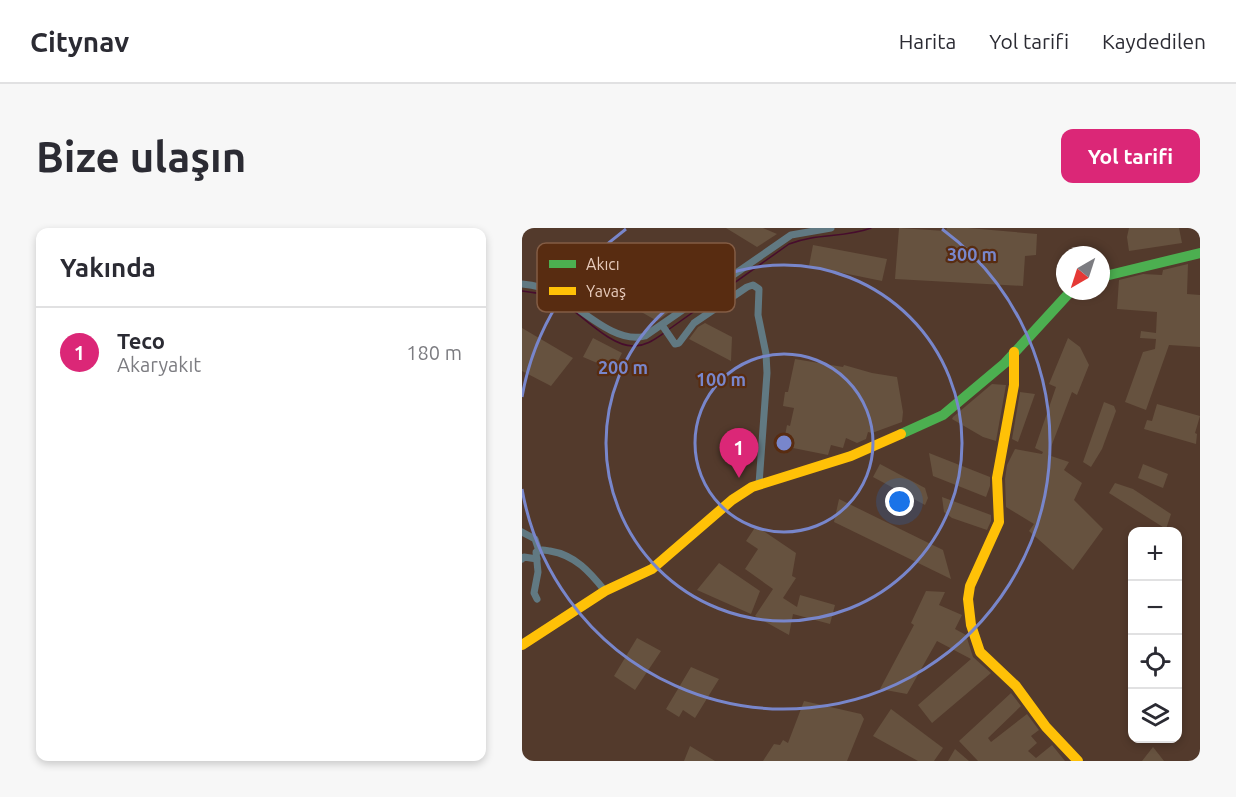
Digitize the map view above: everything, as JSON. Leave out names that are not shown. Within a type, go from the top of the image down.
[{"type":"street","points":[[735,277],[791,235],[831,228]]},
{"type":"street","points":[[1110,275],[1200,253]]},
{"type":"street","points":[[522,284],[537,288]]},
{"type":"street","points":[[735,294],[747,286],[753,285],[759,289],[758,315],[766,354],[767,373],[759,484]]},
{"type":"street","points":[[522,645],[605,591],[652,569],[732,500],[752,487],[851,456],[943,416],[1014,352],[1063,300]]},
{"type":"street","points":[[583,312],[611,331],[635,339],[664,330],[688,312]]},
{"type":"street","points":[[664,330],[675,344],[679,343],[694,323],[710,312]]},
{"type":"street","points":[[1014,352],[1014,385],[997,478],[999,522],[970,586],[968,599],[971,625],[980,652],[1016,686],[1047,727],[1078,761]]},
{"type":"street","points":[[522,532],[535,539],[538,572],[534,593],[537,599]]},
{"type":"street","points":[[522,559],[556,552],[576,559],[605,591]]},
{"type":"building","points":[[726,228],[763,228],[777,234],[757,247]]},
{"type":"building","points":[[899,228],[946,231],[947,228],[968,228],[1037,234],[1036,255],[1025,256],[1023,286],[895,279]]},
{"type":"building","points":[[1129,228],[1179,228],[1182,243],[1129,251],[1127,237]]},
{"type":"building","points":[[813,245],[887,259],[882,281],[809,266]]},
{"type":"building","points":[[1188,264],[1187,294],[1200,295],[1200,347],[1169,345],[1146,410],[1125,402],[1143,352],[1155,349],[1156,339],[1140,338],[1141,331],[1156,333],[1157,312],[1117,309],[1119,280],[1143,274],[1162,275],[1163,270]]},
{"type":"building","points":[[641,312],[670,312],[657,321]]},
{"type":"building","points":[[705,323],[732,337],[731,361],[689,339],[698,327]]},
{"type":"building","points":[[522,328],[573,358],[551,386],[522,371]]},
{"type":"building","points":[[593,338],[622,353],[612,373],[602,365],[583,357]]},
{"type":"building","points":[[1068,338],[1080,347],[1089,365],[1077,395],[1072,392],[1048,455],[1069,462],[1064,470],[1082,483],[1074,500],[1103,529],[1073,570],[1029,531],[1034,524],[1006,507],[1005,479],[1007,465],[1015,449],[1042,454],[1043,452],[1035,448],[1056,387],[1049,384]]},
{"type":"building","points":[[795,359],[843,367],[844,365],[897,377],[903,412],[902,422],[872,433],[868,432],[866,439],[857,443],[846,438],[843,448],[831,445],[828,455],[783,446],[787,425],[790,426],[794,408],[783,406]]},
{"type":"building","points":[[992,384],[1006,385],[996,441],[983,437],[952,419]]},
{"type":"building","points":[[1020,392],[1035,394],[1018,442],[1012,439]]},
{"type":"building","points":[[1104,402],[1114,406],[1116,411],[1102,449],[1091,467],[1083,462]]},
{"type":"building","points":[[1157,404],[1200,416],[1195,433],[1197,434],[1196,444],[1144,429],[1147,420],[1152,421]]},
{"type":"building","points":[[929,453],[990,477],[986,497],[933,476]]},
{"type":"building","points":[[880,464],[925,488],[928,498],[925,505],[873,477]]},
{"type":"building","points":[[1143,464],[1168,474],[1163,488],[1138,478]]},
{"type":"building","points":[[1115,483],[1133,489],[1171,514],[1167,527],[1163,527],[1109,493]]},
{"type":"building","points":[[942,497],[991,515],[987,530],[952,518],[944,512]]},
{"type":"building","points":[[839,499],[943,550],[951,579],[834,522]]},
{"type":"building","points":[[756,526],[796,553],[792,576],[796,578],[783,598],[797,607],[800,595],[835,605],[830,624],[793,614],[789,635],[755,616],[773,589],[745,569],[758,549],[746,541]]},
{"type":"building","points":[[719,563],[760,591],[751,614],[697,590]]},
{"type":"building","points":[[926,591],[945,592],[939,605],[962,615],[955,629],[966,635],[973,657],[991,673],[932,723],[918,705],[971,659],[937,641],[907,694],[880,689],[914,625],[911,623]]},
{"type":"building","points":[[637,638],[661,651],[635,690],[614,676]]},
{"type":"building","points":[[691,667],[719,679],[695,718],[683,710],[679,717],[666,709]]},
{"type":"building","points":[[1011,693],[1021,706],[988,738],[991,742],[1027,714],[1039,730],[1031,736],[1037,743],[1028,751],[1036,758],[1052,745],[1065,761],[978,761],[959,741]]},
{"type":"building","points":[[804,701],[861,714],[864,719],[847,761],[763,761],[774,744],[780,745],[783,740],[788,743]]},
{"type":"building","points":[[891,709],[943,748],[934,761],[918,761],[873,736]]},
{"type":"building","points":[[690,746],[715,761],[684,761]]},
{"type":"building","points":[[1153,747],[1164,761],[1142,761]]},
{"type":"building","points":[[955,749],[969,761],[948,761]]},
{"type":"waterway","points":[[735,282],[789,244],[810,238],[871,228]]},
{"type":"waterway","points":[[522,291],[537,293]]},
{"type":"waterway","points":[[576,312],[605,335],[625,345],[642,345],[664,333]]},
{"type":"waterway","points":[[668,330],[693,312]]},
{"type":"traffic: fast","points":[[1110,275],[1200,253]]},
{"type":"traffic: fast","points":[[901,434],[943,415],[1005,363],[1063,300]]},
{"type":"traffic: slow","points":[[1014,352],[1014,385],[997,478],[999,522],[970,586],[968,599],[971,625],[980,652],[1016,686],[1046,727],[1078,761]]},
{"type":"traffic: slow","points":[[522,645],[605,591],[652,569],[732,500],[752,487],[851,456],[901,434]]},
{"type":"place","name":"Teco","points":[[739,478]]}]
